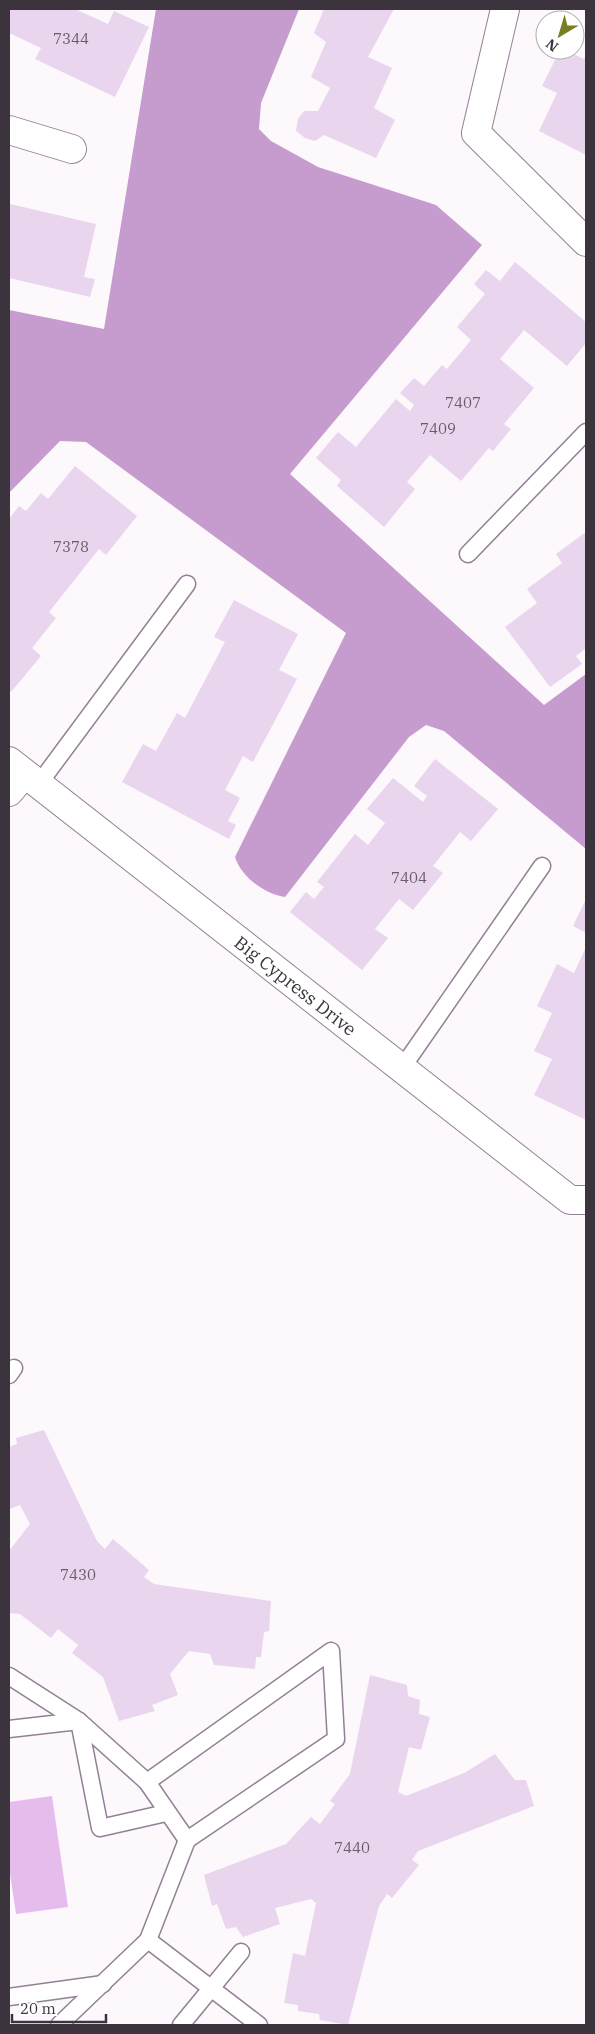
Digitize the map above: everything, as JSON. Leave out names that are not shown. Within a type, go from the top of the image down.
[{"type":"street","points":[[505,11],[476,133],[586,242]]},
{"type":"street","points":[[9,130],[72,149]]},
{"type":"street","name":"Big Cypress Drive","points":[[20,778],[402,1068],[570,1200],[586,1200]]},
{"type":"lane","points":[[468,554],[586,432]]},
{"type":"lane","points":[[20,778],[187,584]]},
{"type":"lane","points":[[402,1068],[542,866]]},
{"type":"lane","points":[[59,2025],[148,1940],[187,1840],[336,1739],[331,1651],[147,1782]]},
{"type":"lane","points":[[9,1676],[79,1721],[147,1782],[166,1813],[187,1840]]},
{"type":"lane","points":[[9,1729],[79,1721]]},
{"type":"lane","points":[[79,1721],[100,1828],[166,1813]]},
{"type":"lane","points":[[148,1940],[259,2025]]},
{"type":"lane","points":[[181,2025],[241,1952]]},
{"type":"lane","points":[[9,1997],[103,1984]]},
{"type":"shaded area","points":[[156,9],[299,9],[261,103],[259,129],[271,141],[318,167],[436,205],[482,245],[290,474],[544,705],[586,674],[586,849],[444,731],[426,725],[409,737],[285,897],[262,889],[248,878],[235,857],[346,633],[86,442],[60,441],[9,493],[9,310],[104,329]]},
{"type":"shaded area","points":[[52,1796],[68,1907],[16,1914],[9,1867],[9,1802]]},
{"type":"building","points":[[9,9],[75,9],[108,24],[114,11],[149,27],[115,97],[35,59],[41,48],[9,33]]},
{"type":"building","points":[[324,9],[394,9],[368,57],[392,68],[374,108],[395,120],[376,158],[324,135],[315,141],[305,138],[296,131],[298,119],[304,111],[318,111],[330,88],[311,77],[326,42],[314,33]]},
{"type":"building","points":[[586,55],[586,155],[539,131],[557,93],[542,86],[555,60],[585,60]]},
{"type":"building","points":[[10,204],[96,224],[84,277],[95,279],[90,297],[9,278]]},
{"type":"building","points":[[515,262],[586,322],[586,343],[567,366],[524,330],[500,359],[534,388],[504,424],[511,429],[493,451],[489,448],[461,481],[430,455],[407,482],[415,489],[384,527],[337,486],[341,480],[316,458],[338,432],[356,447],[396,399],[410,411],[414,405],[400,393],[414,378],[424,386],[442,365],[447,369],[471,340],[457,327],[485,294],[474,284],[486,270],[500,281]]},
{"type":"building","points":[[75,466],[137,516],[106,555],[99,549],[49,612],[56,618],[32,648],[41,656],[11,692],[9,690],[9,519],[19,506],[26,511],[41,493],[48,499]]},
{"type":"building","points":[[586,532],[586,648],[576,656],[582,664],[550,687],[505,627],[537,603],[527,589],[562,563],[556,554]]},
{"type":"building","points":[[234,600],[298,634],[279,670],[297,679],[253,762],[243,756],[225,790],[240,798],[228,821],[236,825],[229,839],[122,782],[143,744],[156,751],[177,713],[185,718],[225,642],[214,637]]},
{"type":"building","points":[[435,759],[498,809],[471,841],[460,832],[433,866],[443,873],[413,910],[399,899],[375,929],[388,938],[362,970],[290,912],[306,892],[314,899],[324,887],[317,882],[355,834],[368,845],[385,823],[367,809],[393,778],[423,802],[427,796],[414,786]]},
{"type":"building","points":[[586,899],[586,933],[573,926]]},
{"type":"building","points":[[586,947],[586,1120],[534,1095],[552,1059],[534,1051],[552,1013],[537,1006],[557,964],[574,973]]},
{"type":"building","points":[[44,1430],[97,1541],[105,1549],[113,1539],[149,1570],[144,1577],[154,1584],[271,1601],[269,1631],[264,1632],[261,1657],[256,1657],[255,1669],[214,1665],[210,1654],[189,1651],[170,1674],[178,1695],[152,1705],[155,1711],[119,1721],[103,1677],[72,1653],[78,1645],[58,1629],[51,1638],[20,1614],[9,1613],[9,1551],[30,1524],[20,1505],[10,1509],[9,1506],[9,1447],[17,1444],[16,1438]]},
{"type":"building","points":[[370,1675],[407,1685],[408,1696],[420,1700],[419,1714],[430,1717],[421,1750],[409,1747],[398,1792],[406,1796],[464,1773],[495,1754],[515,1780],[526,1780],[534,1806],[418,1851],[412,1860],[419,1865],[392,1898],[387,1894],[379,1906],[348,2025],[320,2020],[319,2014],[298,2011],[298,2005],[284,2003],[293,1953],[305,1956],[316,1903],[311,1899],[275,1908],[280,1924],[243,1937],[236,1927],[226,1929],[217,1904],[212,1906],[204,1875],[286,1844],[311,1817],[320,1824],[335,1804],[330,1801],[350,1774]]}]
